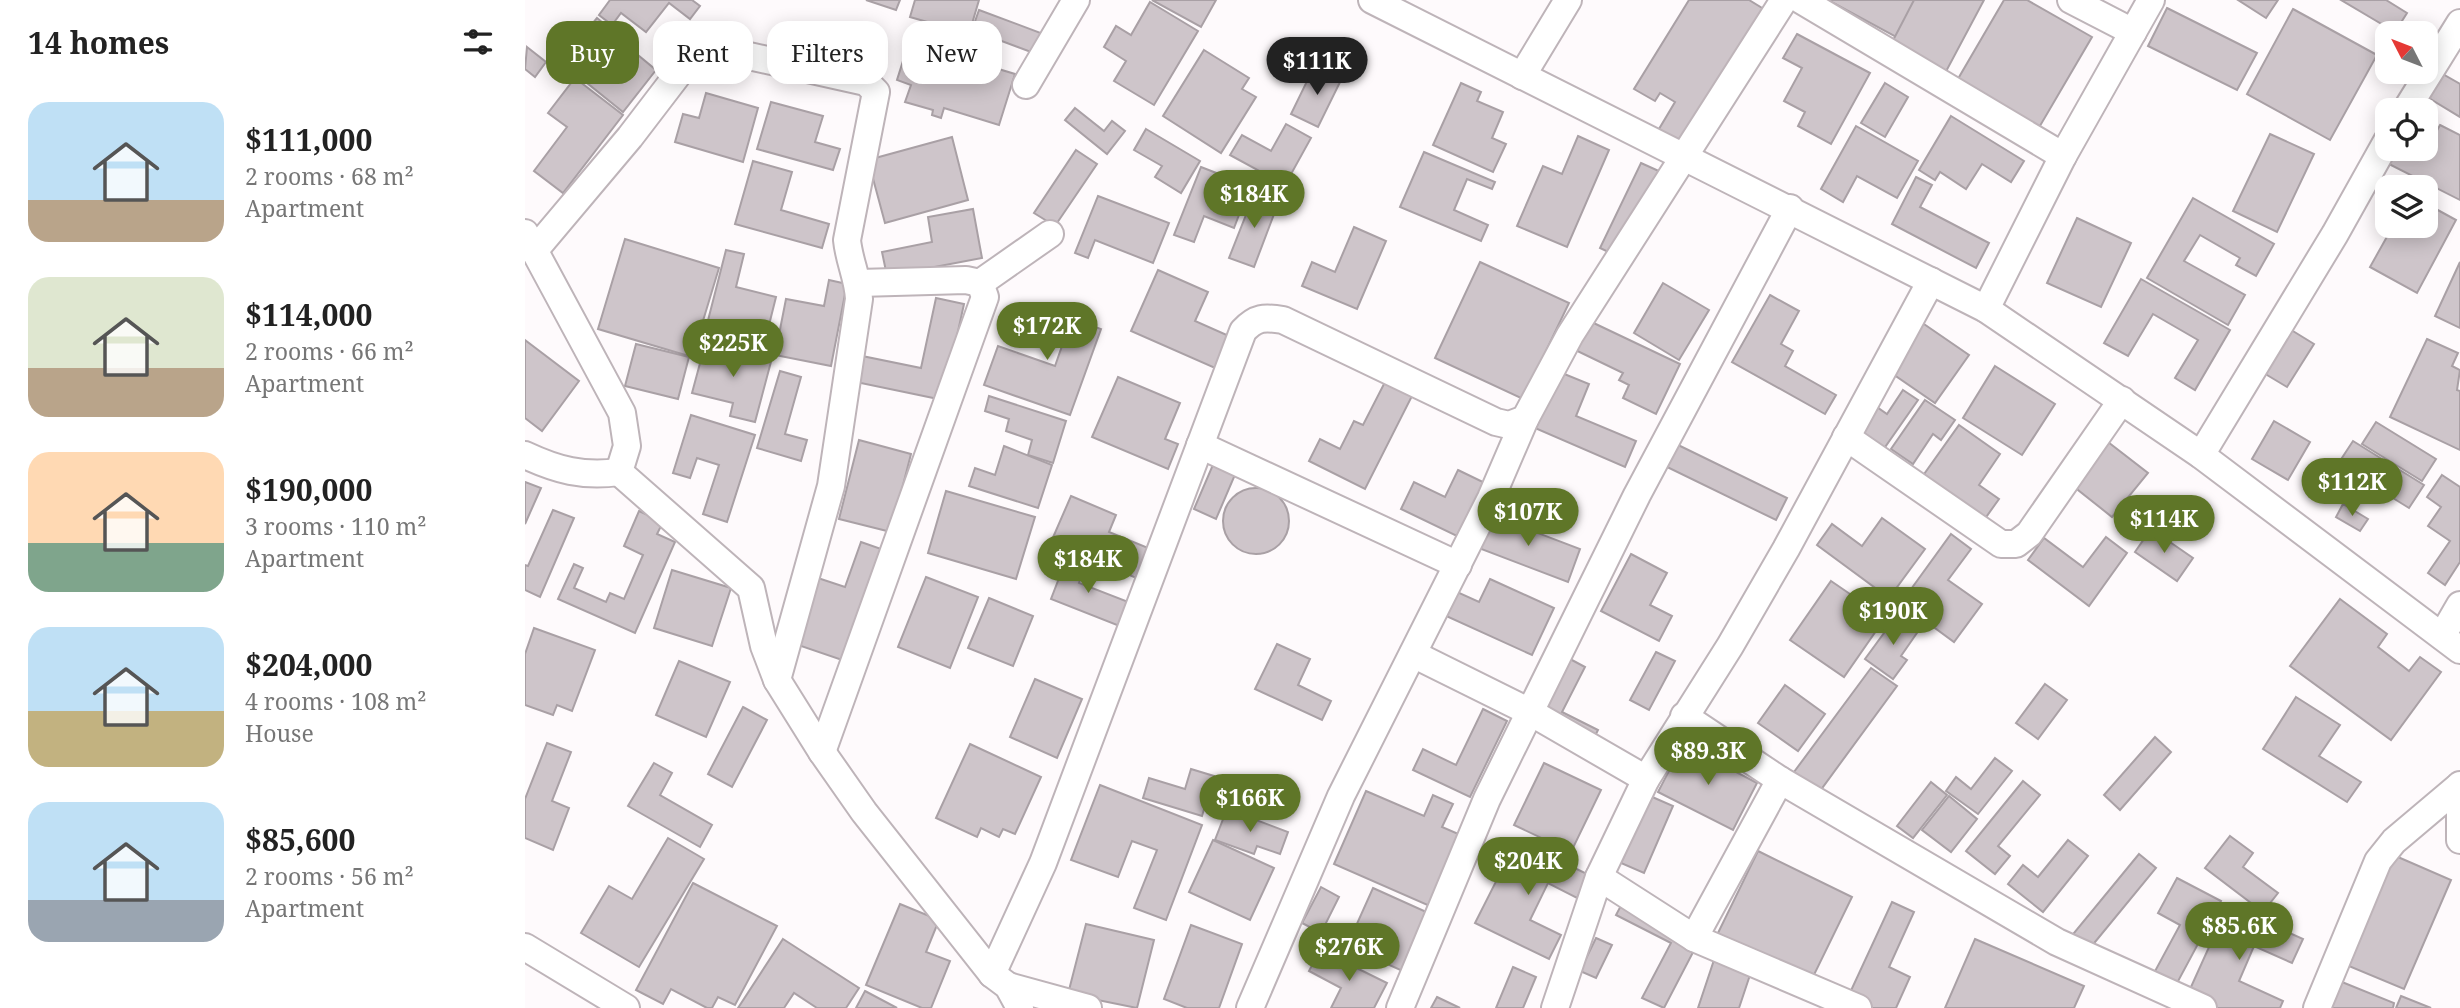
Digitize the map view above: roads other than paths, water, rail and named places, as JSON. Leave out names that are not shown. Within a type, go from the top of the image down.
[{"type":"street","points":[[1026,85],[1076,0]]},
{"type":"street","points":[[1372,0],[1790,208],[1986,309],[2201,455],[2451,643],[2460,605]]},
{"type":"street","points":[[1522,76],[1568,0]]},
{"type":"street","points":[[1250,1008],[1341,796],[1458,565],[1525,419],[1570,335],[1784,0]]},
{"type":"street","points":[[1801,0],[2063,156]]},
{"type":"street","points":[[2071,0],[2133,32]]},
{"type":"street","points":[[1986,309],[2063,156],[2151,0]]},
{"type":"street","points":[[2413,98],[2460,23]]},
{"type":"street","points":[[619,472],[627,446],[622,413],[530,242],[630,137],[692,56],[704,46],[866,82],[876,92],[847,240],[849,263],[859,283],[859,299],[831,486],[777,680]]},
{"type":"street","points":[[2201,455],[2335,234],[2376,161]]},
{"type":"street","points":[[1400,1008],[1487,799],[1529,712],[1637,495],[1790,208]]},
{"type":"street","points":[[859,283],[966,280],[981,283],[1050,234]]},
{"type":"street","points":[[1555,1008],[1599,877],[1646,779],[1737,635],[1931,281]]},
{"type":"street","points":[[822,752],[985,297],[981,283]]},
{"type":"street","points":[[1007,989],[1043,863],[1243,331],[1253,320],[1265,317],[1283,320],[1496,422],[1509,425],[1525,419]]},
{"type":"street","points":[[1846,437],[2001,544],[2016,544],[2029,534],[2122,400]]},
{"type":"street","points":[[1200,445],[1458,565]]},
{"type":"street","points":[[525,455],[568,471],[592,476],[619,472],[751,588],[764,646],[777,680],[864,812],[1007,989],[1087,1008]]},
{"type":"street","points":[[1413,654],[1529,712],[1646,779]]},
{"type":"street","points":[[1684,716],[1780,780],[2057,942],[2203,1008]]},
{"type":"street","points":[[1694,939],[1780,780]]},
{"type":"street","points":[[2459,786],[2460,840]]},
{"type":"street","points":[[2318,1008],[2378,861],[2394,841],[2459,786]]},
{"type":"street","points":[[1599,877],[1694,939],[1804,997],[1858,1008]]},
{"type":"street","points":[[525,947],[622,1007]]}]
